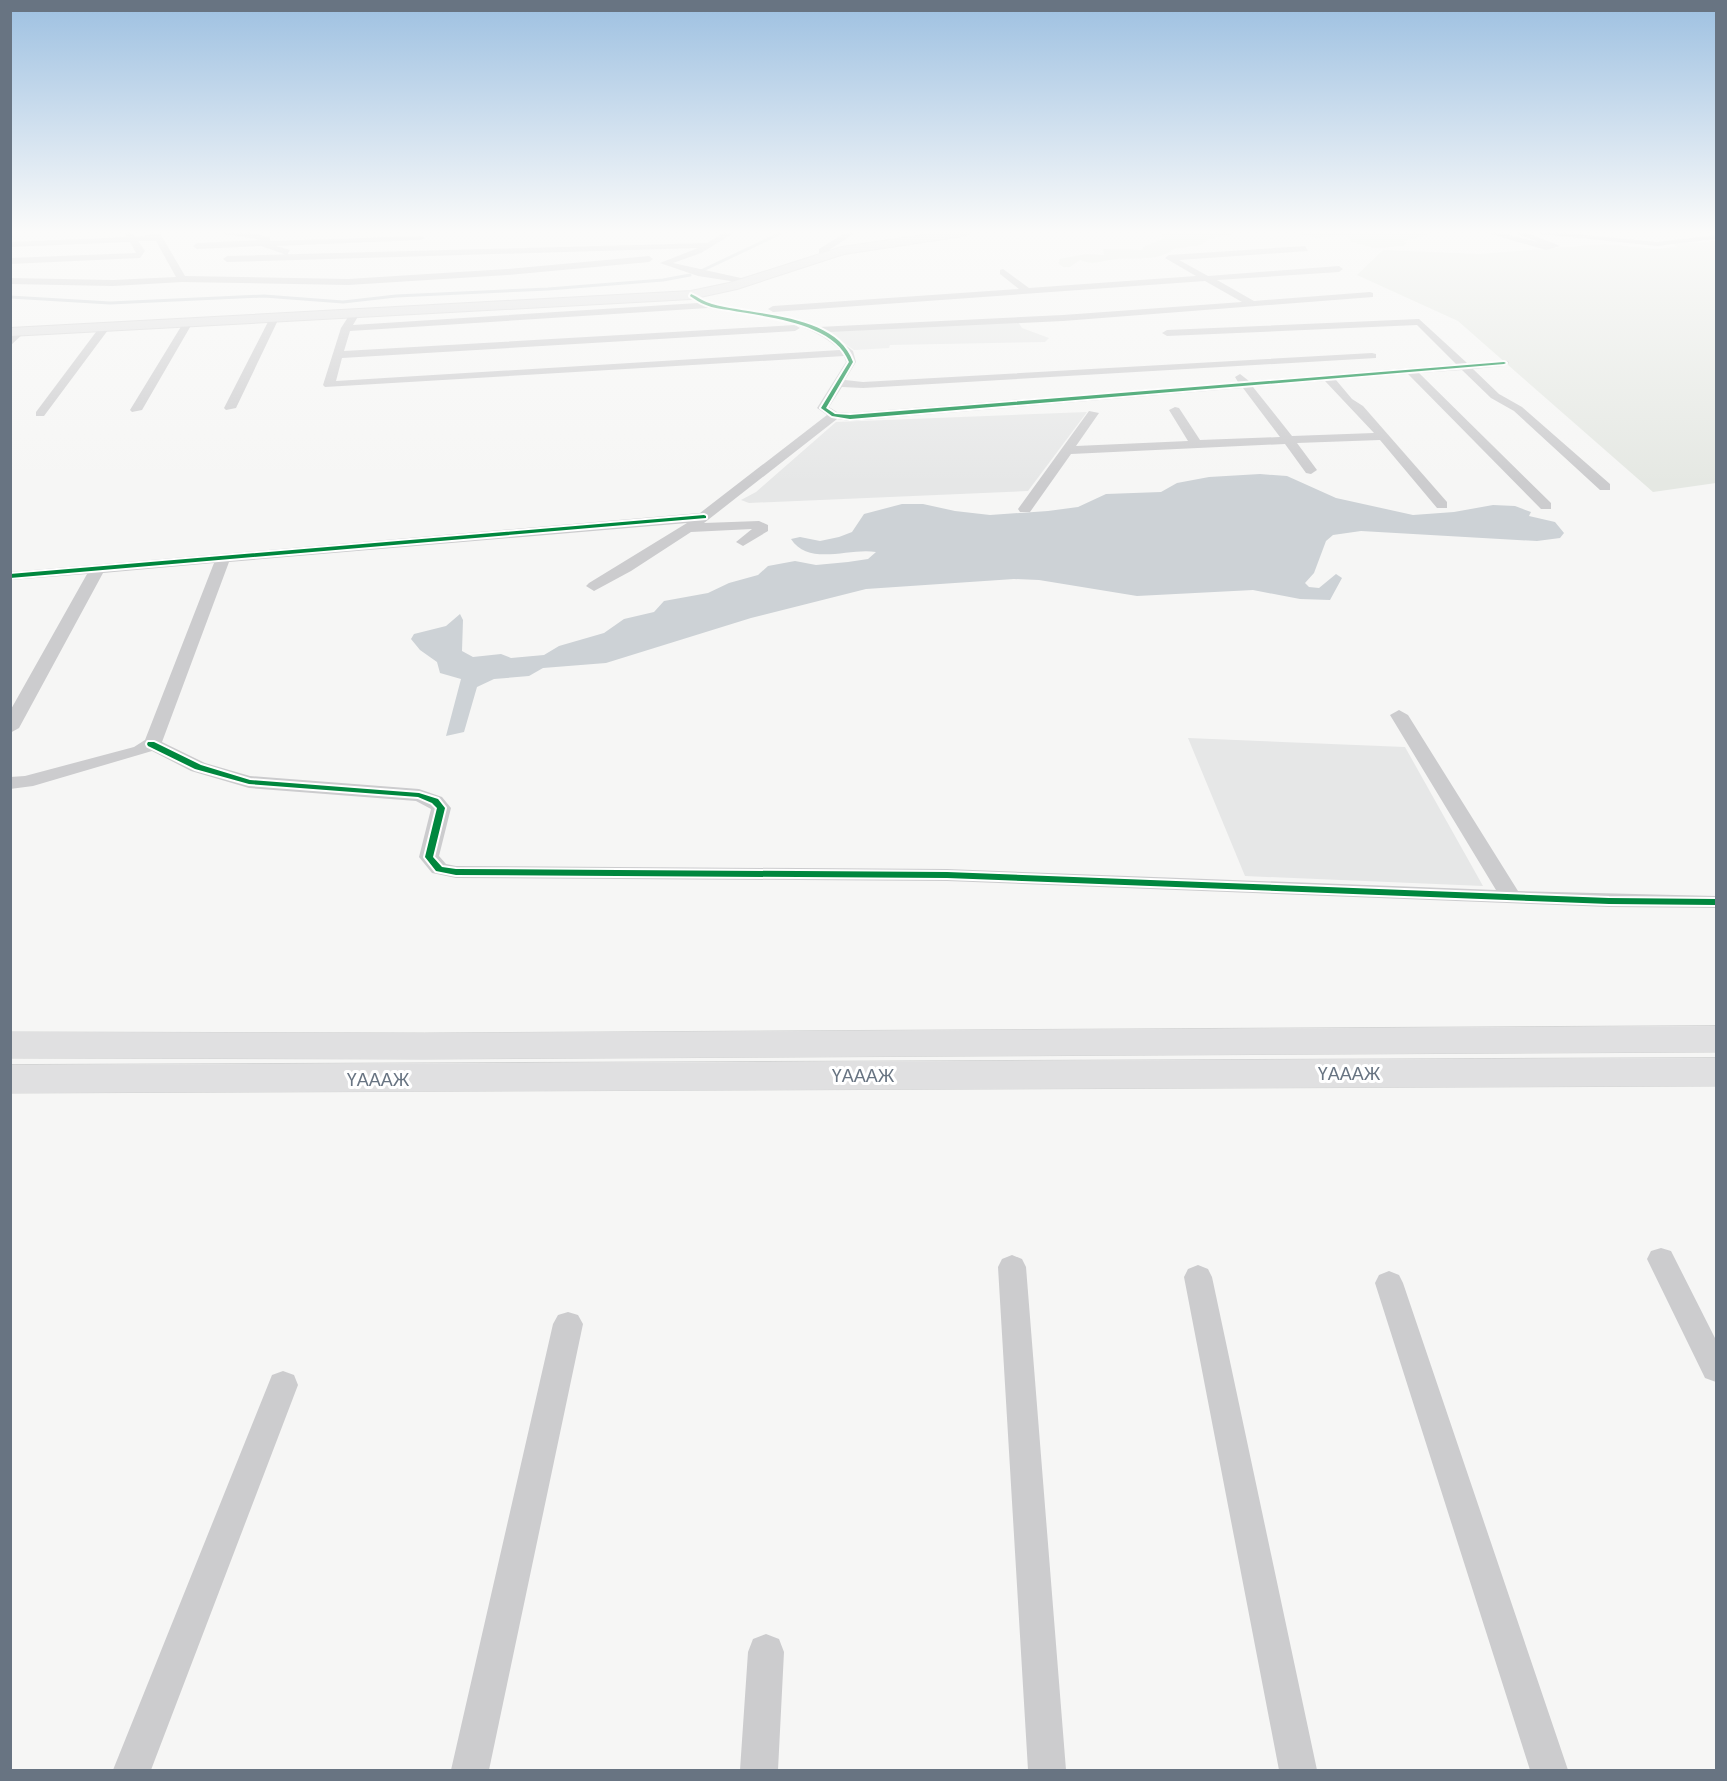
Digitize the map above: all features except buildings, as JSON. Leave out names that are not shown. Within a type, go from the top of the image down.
[{"type":"highway","name":"ҮАААЖ","points":[[10,1045],[424,1046],[1716,1040]]},
{"type":"highway","name":"ҮАААЖ","points":[[10,1079],[1716,1072]]},
{"type":"main road","points":[[16,331],[305,316]]},
{"type":"street","points":[[353,316],[346,328],[329,385],[849,353]]},
{"type":"street","points":[[346,328],[533,316]]},
{"type":"street","points":[[766,316],[814,328],[849,353],[851,362],[823,408],[834,415],[867,417],[1504,363]]},
{"type":"street","points":[[337,355],[814,328],[1091,316]]},
{"type":"street","points":[[1275,316],[1294,327]]},
{"type":"street","points":[[230,408],[274,318]]},
{"type":"street","points":[[136,410],[189,322]]},
{"type":"street","points":[[1167,333],[1419,322],[1496,396],[1518,409],[1605,487]]},
{"type":"street","points":[[40,414],[106,326]]},
{"type":"street","points":[[10,343],[16,331]]},
{"type":"street","points":[[1361,343],[1389,373]]},
{"type":"street","points":[[838,383],[863,385],[1372,356]]},
{"type":"street","points":[[1231,364],[1311,470]]},
{"type":"street","points":[[1411,371],[1546,506]]},
{"type":"street","points":[[1328,378],[1348,401],[1359,408],[1442,505]]},
{"type":"street","points":[[1175,410],[1196,444]]},
{"type":"street","points":[[1025,509],[1093,413]]},
{"type":"street","points":[[594,586],[704,517],[756,481],[834,415]]},
{"type":"street","points":[[1066,450],[1383,436]]},
{"type":"street","points":[[10,576],[704,517]]},
{"type":"street","points":[[687,528],[759,525],[763,528],[743,542]]},
{"type":"street","points":[[10,783],[26,782],[140,751],[151,744],[157,736],[223,558]]},
{"type":"street","points":[[10,728],[98,568]]},
{"type":"street","points":[[1399,715],[1511,897]]},
{"type":"street","points":[[151,744],[198,767],[249,782],[419,795],[435,801],[441,808],[429,857],[439,869],[456,872],[946,874],[1511,897],[1716,902]]},
{"type":"street","points":[[1661,1259],[1716,1369]]},
{"type":"street","points":[[1012,1267],[1047,1770]]},
{"type":"street","points":[[1198,1277],[1298,1770]]},
{"type":"street","points":[[1389,1283],[1549,1770]]},
{"type":"street","points":[[470,1770],[568,1324]]},
{"type":"street","points":[[132,1770],[282,1385]]},
{"type":"street","points":[[759,1770],[766,1652]]},
{"type":"shaded area","points":[[1447,316],[1716,316],[1716,483],[1653,492],[1458,321]]},
{"type":"shaded area","points":[[1018,322],[1022,328],[1049,338],[1045,342],[890,345],[889,348],[854,350],[825,330]]},
{"type":"shaded area","points":[[1087,412],[1028,491],[749,503],[741,500],[756,492],[836,422]]},
{"type":"shaded area","points":[[1260,474],[1287,476],[1336,498],[1413,515],[1454,512],[1493,505],[1515,506],[1531,512],[1529,516],[1555,522],[1564,533],[1560,538],[1537,541],[1361,531],[1333,535],[1326,541],[1314,573],[1305,583],[1309,587],[1319,588],[1336,574],[1342,578],[1330,600],[1300,599],[1253,590],[1137,596],[1039,580],[1014,579],[866,589],[751,618],[606,663],[543,668],[529,676],[494,679],[477,687],[464,732],[446,736],[461,679],[440,673],[437,662],[420,650],[411,639],[414,634],[446,626],[460,614],[463,620],[462,651],[473,657],[501,654],[511,658],[544,655],[559,646],[604,633],[624,619],[654,612],[664,601],[708,593],[729,583],[758,575],[768,566],[795,561],[816,565],[868,559],[876,552],[819,554],[808,552],[791,539],[800,537],[820,541],[839,537],[852,532],[864,514],[902,504],[923,504],[990,515],[1048,511],[1078,507],[1106,494],[1161,492],[1177,483],[1209,477]]},
{"type":"shaded area","points":[[1188,738],[1405,747],[1483,886],[1245,876]]},
{"type":"cycle path","points":[[767,316],[798,322],[822,332],[844,348],[851,362],[823,408],[834,415],[850,417],[1504,363]]},
{"type":"cycle path","points":[[10,576],[704,517]]},
{"type":"cycle path","points":[[151,744],[198,767],[249,782],[419,795],[435,801],[441,808],[429,857],[439,869],[456,872],[947,875],[1609,901],[1716,902]]}]
